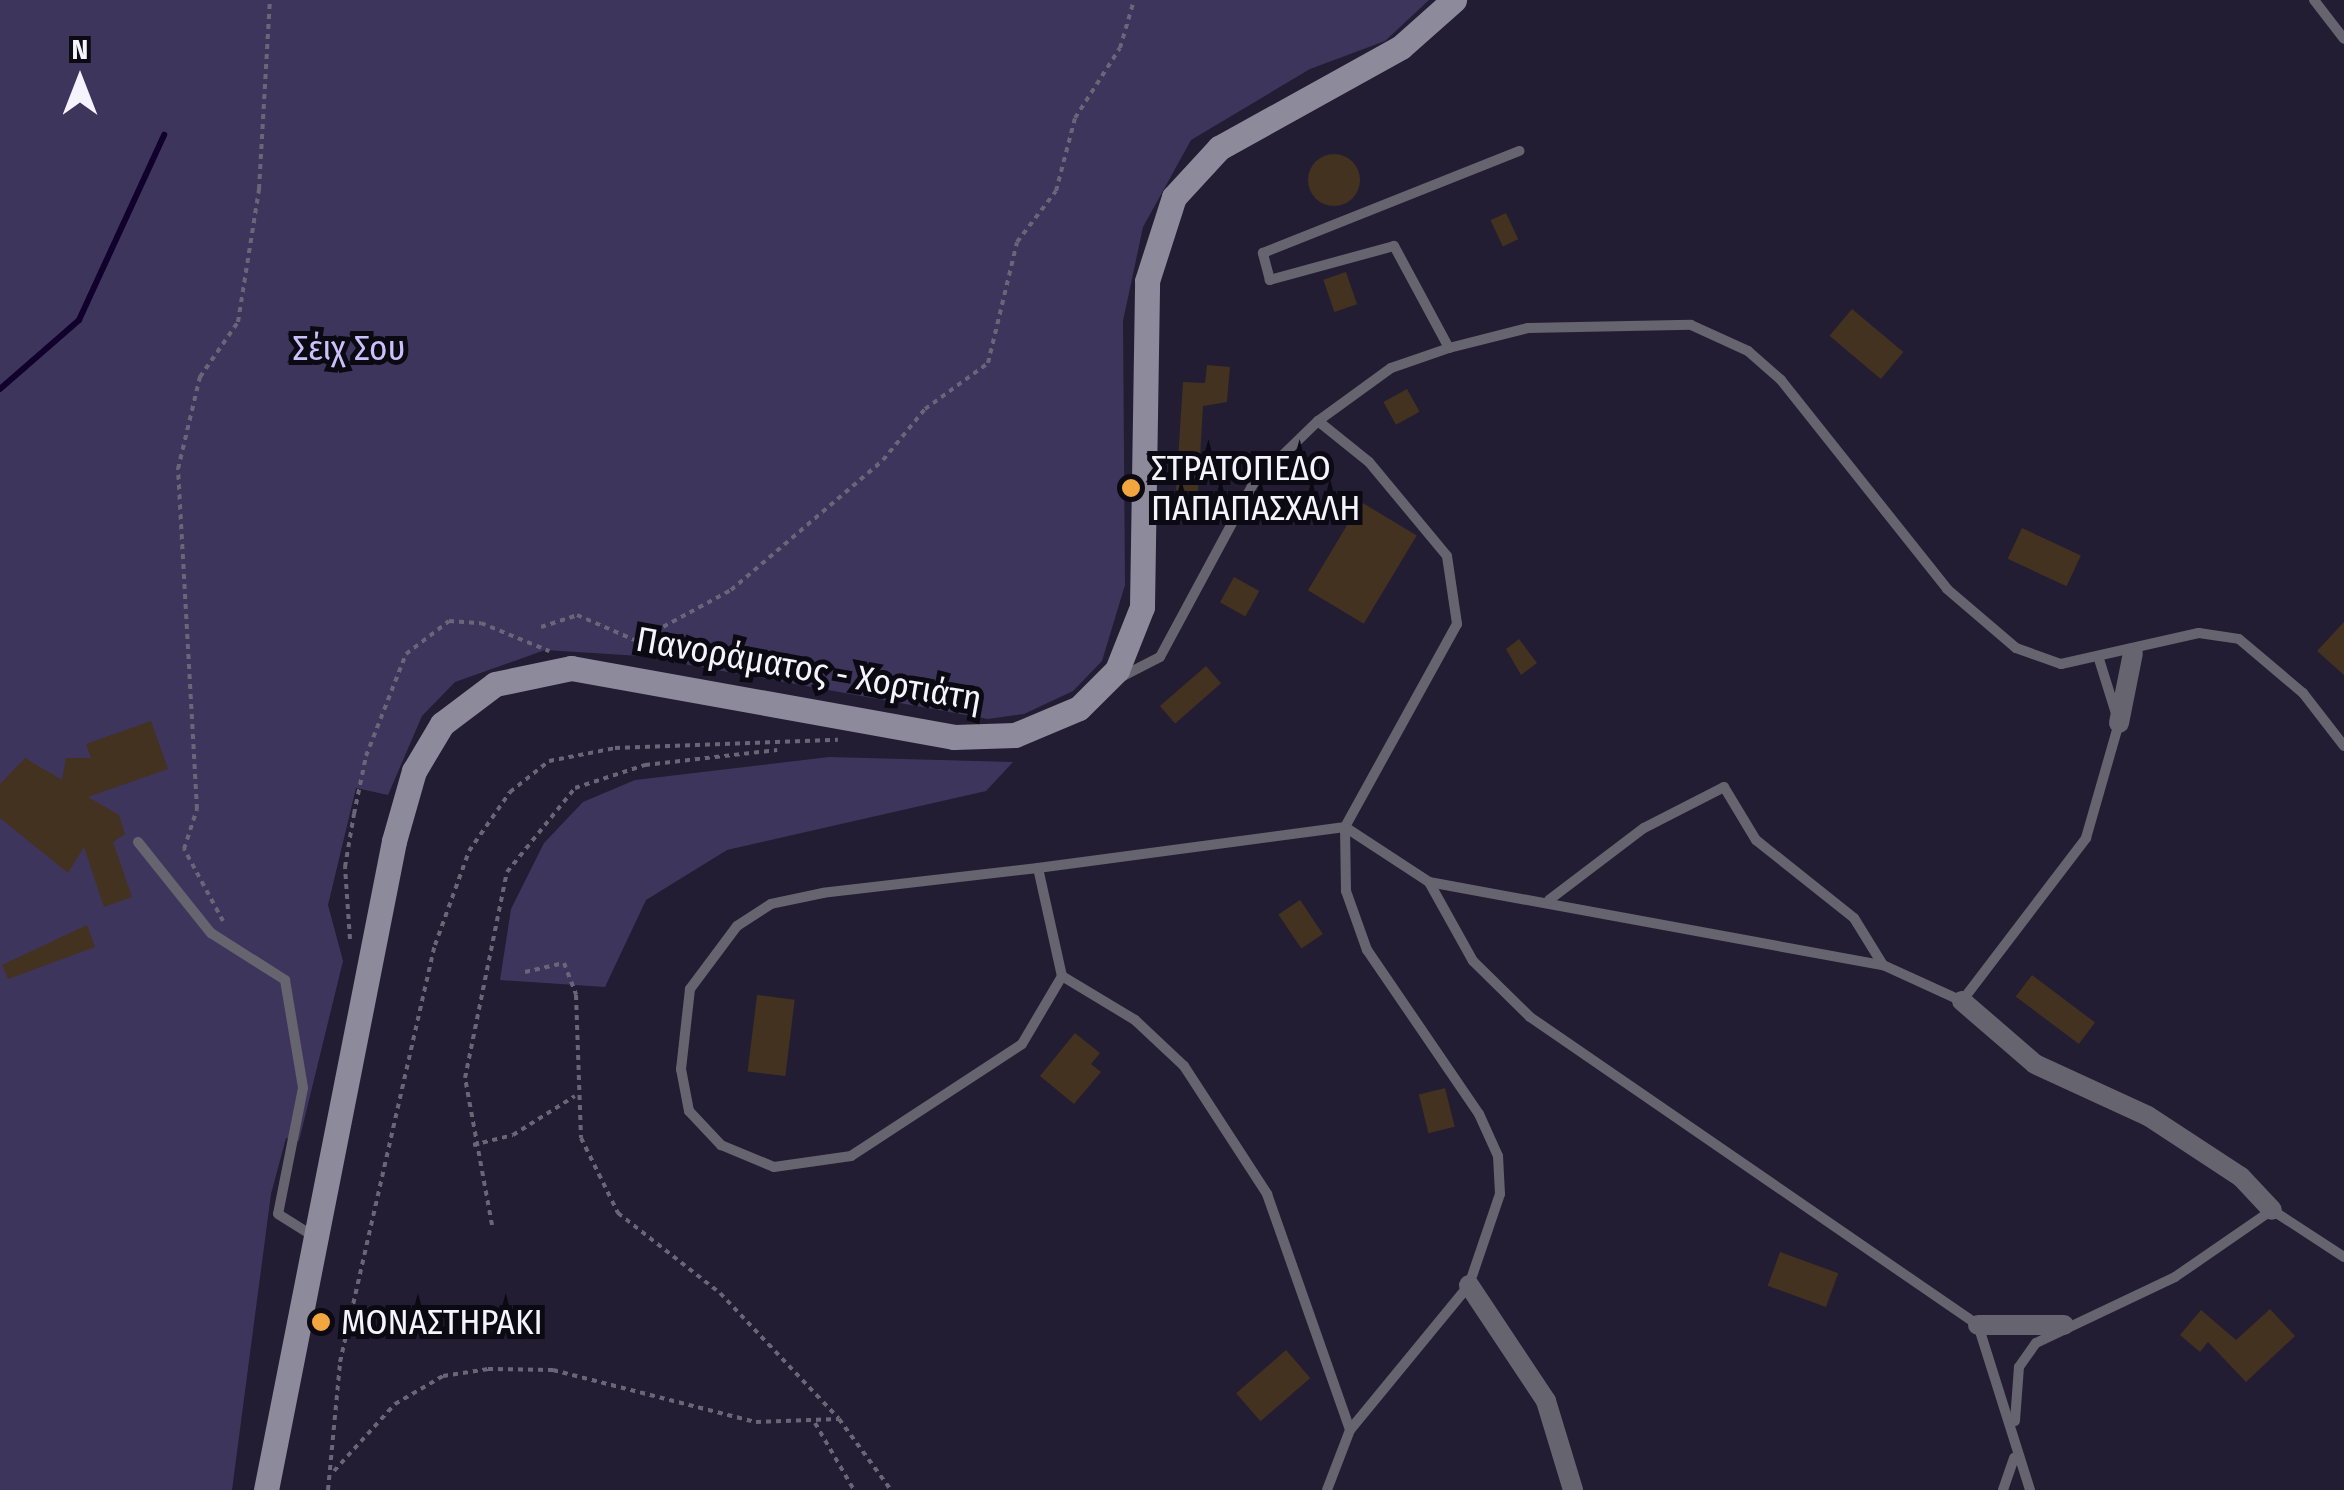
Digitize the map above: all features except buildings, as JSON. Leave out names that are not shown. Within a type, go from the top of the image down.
[{"type":"main road","name":"Πανοράματος - Χορτιάτη","points":[[266,1490],[312,1235],[398,822],[419,761],[458,707],[517,676],[599,668],[866,720],[997,737],[1065,716],[1106,684],[1144,594],[1147,281],[1174,197],[1238,134],[1401,47],[1454,0]]},
{"type":"street","points":[[2119,722],[2132,652]]},
{"type":"street","points":[[1962,1000],[2035,1064],[2148,1116],[2241,1178],[2272,1210]]},
{"type":"street","points":[[1469,1285],[1546,1400],[1573,1490]]},
{"type":"street","points":[[1978,1325],[2064,1325]]},
{"type":"lane","points":[[2314,0],[2344,38]]},
{"type":"lane","points":[[1448,348],[1394,246],[1270,280],[1262,253],[1519,151]]},
{"type":"lane","points":[[1106,684],[1160,657],[1253,484],[1318,422],[1391,368],[1448,348],[1601,322],[1691,324],[1723,337],[1781,380],[1947,589],[2016,648],[2061,664],[2132,652],[2199,633],[2239,639],[2304,692],[2344,746]]},
{"type":"lane","points":[[1318,422],[1418,513],[1447,556],[1457,597],[1457,624],[1345,827],[1346,892],[1367,950],[1498,1156],[1496,1210],[1469,1285],[1350,1430],[1327,1490]]},
{"type":"lane","points":[[1038,868],[1062,976],[1022,1044],[851,1156],[774,1167],[722,1145],[689,1111],[681,1068],[690,989],[737,926],[771,904],[823,894],[1345,827],[1429,882],[1549,900],[1642,926],[1883,965],[1962,1000],[2086,838],[2119,722],[2099,659]]},
{"type":"lane","points":[[1549,900],[1644,828],[1724,788],[1756,840],[1854,918],[1883,965]]},
{"type":"lane","points":[[138,842],[211,933],[230,940],[285,980],[304,1088],[278,1214],[312,1235]]},
{"type":"lane","points":[[1429,882],[1473,961],[1530,1017],[1978,1325],[1998,1370],[2014,1460],[2030,1490]]},
{"type":"lane","points":[[1062,976],[1136,1020],[1218,1113],[1266,1194],[1350,1430]]},
{"type":"lane","points":[[2003,1490],[2014,1460],[2019,1367],[2064,1325],[2175,1277],[2272,1210],[2344,1257]]},
{"type":"path","points":[[230,940],[184,849],[197,810],[178,470],[200,377],[238,322],[259,189],[270,0]]},
{"type":"path","points":[[541,627],[576,615],[637,640],[731,590],[883,460],[925,408],[988,363],[1016,242],[1056,191],[1076,118],[1120,48],[1134,0]]},
{"type":"path","points":[[492,1225],[473,1145],[465,1078],[503,889],[544,818],[575,788],[645,765],[797,748],[846,737],[866,720]]},
{"type":"path","points":[[328,1490],[334,1471],[340,1362],[435,945],[469,852],[510,792],[549,761],[615,748],[797,748]]},
{"type":"path","points":[[526,972],[564,963],[576,995],[581,1138],[618,1213],[720,1293],[839,1418],[890,1490]]},
{"type":"path","points":[[473,1145],[513,1135],[577,1095]]},
{"type":"path","points":[[334,1471],[395,1404],[443,1376],[488,1368],[553,1370],[756,1422],[815,1423],[839,1418]]},
{"type":"path","points":[[815,1423],[854,1490]]},
{"type":"green space","name":"Σέιχ Σου","points":[[0,0],[1429,0],[1385,41],[1310,69],[1191,140],[1143,227],[1123,321],[1125,585],[1102,661],[1073,691],[1024,714],[988,719],[640,656],[545,650],[455,682],[422,716],[388,795],[356,788],[328,905],[343,961],[299,1141],[286,1138],[271,1194],[232,1490],[0,1490]]},
{"type":"green space","points":[[829,757],[1013,762],[986,791],[727,850],[646,900],[605,987],[500,980],[511,909],[544,843],[583,802],[635,780]]},
{"type":"waterway","points":[[0,389],[79,320],[164,135]]},
{"type":"place","name":"ΣΤΡΑΤΟΠΕΔΟ ΠΑΠΑΠΑΣΧΑΛΗ","points":[[1131,488]]},
{"type":"place","name":"ΜΟΝΑΣΤΗΡΑΚΙ","points":[[321,1322]]}]
